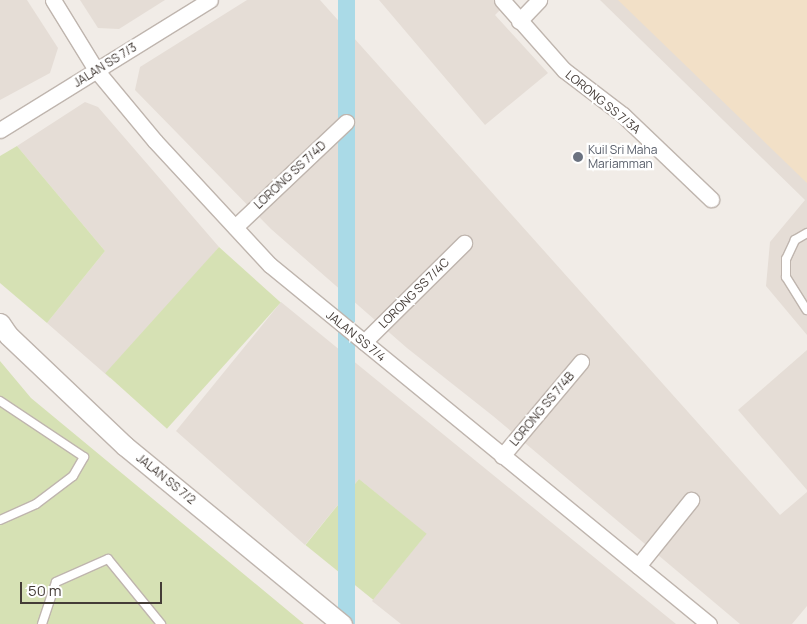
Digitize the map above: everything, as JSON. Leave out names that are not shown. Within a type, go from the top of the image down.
[{"type":"street","name":"JALAN SS 7/4","points":[[53,0],[96,70],[155,141],[270,265],[709,624]]},
{"type":"street","name":"JALAN SS 7/3","points":[[0,130],[210,0]]},
{"type":"street","name":"LORONG SS 7/3A","points":[[502,0],[564,70],[624,115],[711,199]]},
{"type":"street","points":[[519,21],[539,0]]},
{"type":"street","name":"LORONG SS 7/4D","points":[[235,228],[346,122]]},
{"type":"street","name":"LORONG SS 7/4C","points":[[364,342],[464,243]]},
{"type":"street","name":"JALAN SS 7/2","points":[[0,323],[8,335],[125,446],[342,624]]},
{"type":"street","name":"LORONG SS 7/4B","points":[[502,456],[581,362]]},
{"type":"street","points":[[638,566],[691,500]]},
{"type":"lane","points":[[807,233],[795,240],[786,259],[786,277],[807,310]]},
{"type":"lane","points":[[0,401],[84,458],[73,476],[36,504],[0,520]]},
{"type":"lane","points":[[42,624],[56,582],[108,559],[161,624]]},
{"type":"shaded area","points":[[0,0],[27,0],[58,48],[50,73],[0,100]]},
{"type":"shaded area","points":[[80,0],[165,0],[119,29],[98,28]]},
{"type":"shaded area","points":[[247,0],[320,0],[780,515],[807,492],[807,606],[792,624],[740,624],[493,416],[407,348],[271,229],[135,90],[140,67]]},
{"type":"shaded area","points":[[379,0],[510,0],[495,15],[548,73],[485,125]]},
{"type":"shaded area","points":[[600,0],[807,0],[807,335],[766,286],[770,242],[805,200]]},
{"type":"shaded area","points":[[85,102],[98,107],[219,247],[110,378],[47,323],[105,251],[17,146]]},
{"type":"shaded area","points":[[281,302],[676,624],[401,624],[372,601],[426,534],[359,479],[305,545],[176,431]]},
{"type":"shaded area","points":[[807,350],[807,490],[738,410]]},
{"type":"green space","points":[[17,146],[105,251],[47,323],[0,283],[0,156]]},
{"type":"green space","points":[[219,247],[281,303],[167,429],[105,373]]},
{"type":"green space","points":[[0,361],[31,398],[304,624],[0,624]]},
{"type":"green space","points":[[359,479],[427,534],[373,600],[306,545]]},
{"type":"sand","points":[[618,0],[807,0],[807,183]]},
{"type":"water","points":[[338,0],[355,0],[355,624],[338,624]]},
{"type":"place","name":"Kuil Sri Maha Mariamman","points":[[578,157]]}]
